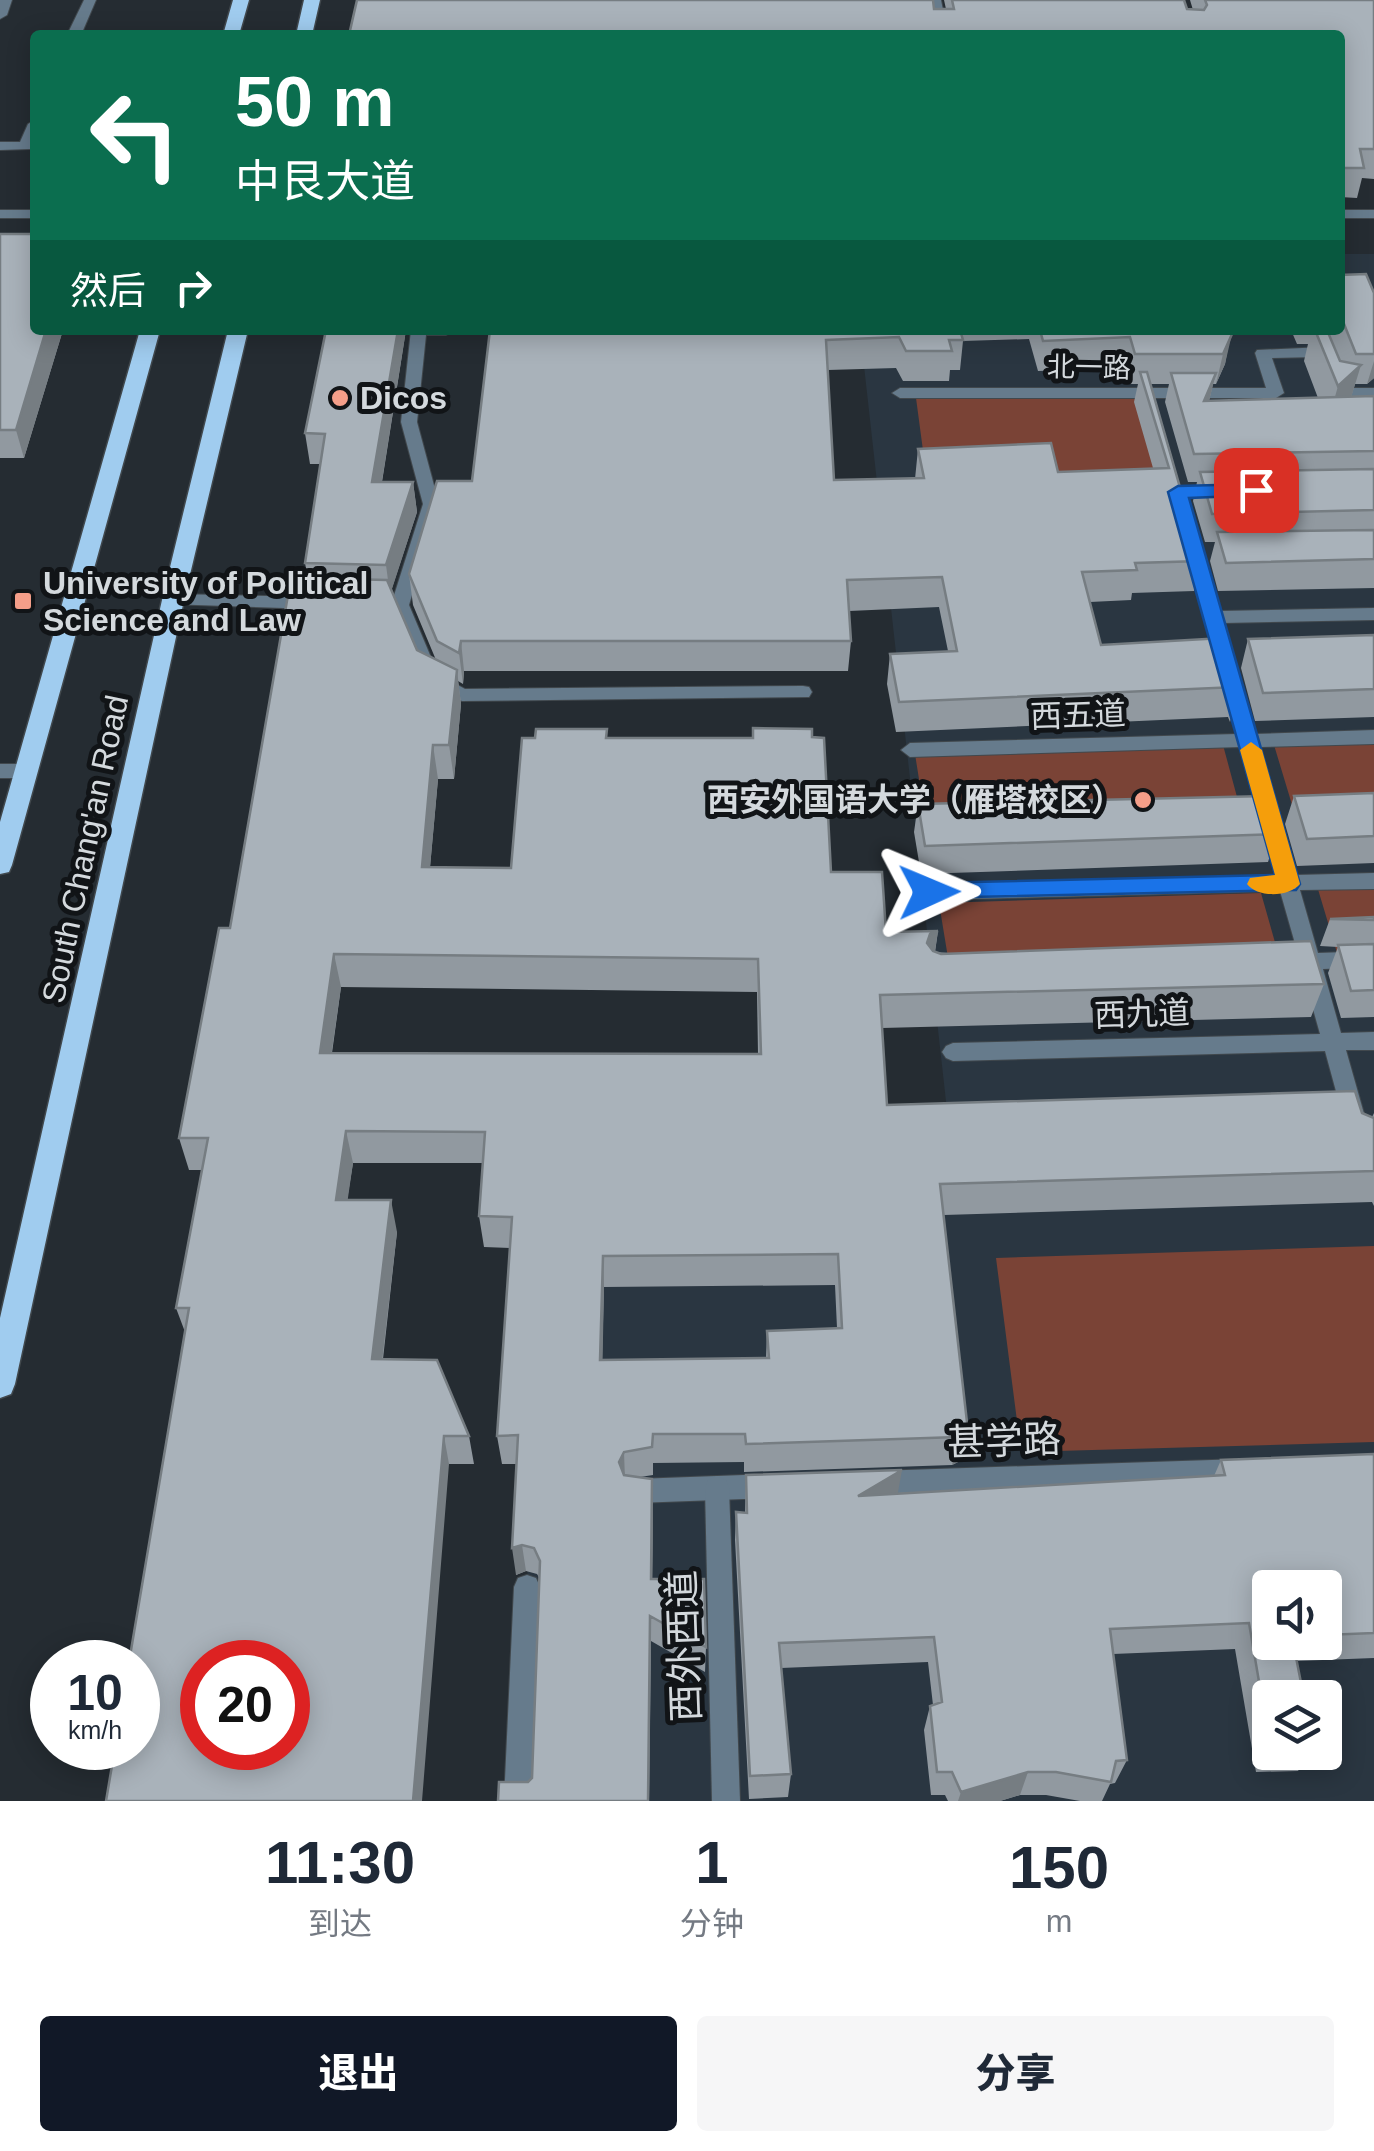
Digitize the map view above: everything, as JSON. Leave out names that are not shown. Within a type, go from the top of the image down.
[{"type":"main road","points":[[232,30],[240,0]]},
{"type":"main road","points":[[305,30],[312,0]]},
{"type":"main road","name":"South Chang'an Road","points":[[0,865],[149,335]]},
{"type":"main road","name":"South Chang'an Road","points":[[0,1384],[173,600],[237,335]]},
{"type":"street","points":[[0,15],[6,0]]},
{"type":"street","points":[[76,30],[90,0]]},
{"type":"street","points":[[935,0],[939,30]]},
{"type":"street","points":[[0,146],[25,146],[30,135]]},
{"type":"street","points":[[0,214],[30,214]]},
{"type":"street","points":[[1345,214],[1374,214]]},
{"type":"street","points":[[418,335],[409,422],[430,504],[391,605],[431,678],[462,695],[803,692]]},
{"type":"street","name":"北一路","points":[[900,393],[1139,391],[1153,404],[1276,393],[1263,353],[1324,352],[1340,393],[1374,393]]},
{"type":"street","points":[[1237,491],[1180,499],[1205,552],[1214,617],[1233,652],[1248,739],[1333,1042],[1341,1105],[1360,1138]]},
{"type":"street","points":[[173,600],[325,604]]},
{"type":"street","points":[[1214,617],[1374,614]]},
{"type":"street","name":"西五道","points":[[910,750],[1374,736]]},
{"type":"street","points":[[0,770],[26,770]]},
{"type":"street","points":[[929,892],[1374,881]]},
{"type":"street","points":[[1271,963],[1374,960]]},
{"type":"street","name":"西九道","points":[[953,1052],[1374,1041]]},
{"type":"street","points":[[1341,1105],[1374,1104]]},
{"type":"street","name":"甚学路","points":[[856,1484],[1274,1470]]},
{"type":"street","points":[[636,1490],[797,1486]]},
{"type":"street","name":"西外西道","points":[[717,1488],[726,1801]]},
{"type":"street","points":[[518,1801],[527,1587]]},
{"type":"shaded area","name":"西安外国语大学（雁塔校区）","points":[[1345,254],[1374,254],[1374,1801],[518,1801],[542,1221],[957,1200],[861,335],[1345,335]]},
{"type":"shaded area","points":[[1138,396],[1155,473],[926,473],[916,398]]},
{"type":"shaded area","points":[[1374,742],[1374,805],[1293,808],[1274,745]]},
{"type":"shaded area","points":[[1223,745],[1240,808],[925,817],[915,754]]},
{"type":"shaded area","points":[[1374,884],[1374,955],[1338,956],[1317,886]]},
{"type":"shaded area","points":[[1261,893],[1280,960],[950,970],[939,903]]},
{"type":"shaded area","points":[[1374,1246],[1374,1442],[1021,1452],[996,1258]]},
{"type":"building","points":[[357,0],[933,0],[934,9],[954,9],[952,0],[1184,0],[1187,9],[1204,10],[1205,0],[1374,0],[1374,149],[1360,149],[1364,168],[1345,168],[1345,30],[350,30]]},
{"type":"building","points":[[0,234],[30,234],[30,335],[44,335],[16,430],[0,430]]},
{"type":"building","points":[[1366,274],[1374,293],[1374,354],[1356,354],[1345,326],[1345,275]]},
{"type":"building","points":[[325,335],[397,335],[372,482],[413,482],[386,565],[305,563],[325,434],[305,433]]},
{"type":"building","points":[[489,335],[962,335],[963,340],[949,340],[952,351],[906,351],[899,337],[826,340],[834,480],[924,478],[918,449],[1051,443],[1058,472],[1169,468],[1140,372],[1147,372],[1201,561],[1135,563],[1137,570],[1082,572],[1101,645],[1223,638],[1238,692],[1236,687],[899,702],[890,654],[957,651],[942,577],[847,580],[851,641],[461,641],[459,653],[437,641],[409,574],[437,481],[472,481]]},
{"type":"building","points":[[1041,335],[1232,335],[1223,354],[1135,354],[1130,337],[1043,341]]},
{"type":"building","points":[[1317,335],[1329,335],[1340,361],[1361,365],[1338,386]]},
{"type":"building","points":[[1171,373],[1216,373],[1204,401],[1374,396],[1374,451],[1194,454]]},
{"type":"building","points":[[1374,469],[1374,510],[1212,514],[1200,472]]},
{"type":"building","points":[[1374,530],[1374,559],[1226,563],[1217,532]]},
{"type":"building","points":[[301,578],[387,580],[417,650],[457,670],[449,745],[433,745],[422,867],[511,868],[522,738],[535,738],[536,729],[607,729],[606,738],[753,738],[753,728],[812,729],[812,737],[824,738],[831,872],[882,872],[886,932],[938,931],[930,934],[927,943],[941,954],[1311,941],[1324,984],[880,995],[887,1105],[1355,1091],[1362,1113],[1374,1118],[1374,1171],[940,1184],[968,1431],[958,1437],[746,1444],[745,1434],[653,1434],[652,1447],[624,1452],[619,1462],[624,1475],[652,1479],[651,1579],[704,1579],[706,1647],[650,1616],[648,1801],[498,1801],[499,1782],[528,1782],[532,1778],[540,1561],[534,1548],[512,1548],[518,1435],[497,1436],[512,1217],[479,1216],[485,1132],[346,1131],[336,1200],[391,1200],[372,1359],[437,1360],[469,1436],[444,1436],[413,1801],[106,1801],[111,1770],[160,1770],[160,1640],[133,1640],[189,1308],[176,1308],[208,1138],[179,1138],[219,928],[230,928],[288,595],[299,595]],"holes":[[[334,954],[758,959],[761,1054],[320,1053]],[[838,1254],[842,1328],[767,1331],[769,1358],[600,1360],[603,1256]]]},
{"type":"building","points":[[1374,635],[1374,689],[1263,693],[1248,639]]},
{"type":"building","points":[[1374,793],[1374,836],[1307,839],[1294,796]]},
{"type":"building","points":[[1267,796],[1277,834],[925,846],[918,804]]},
{"type":"building","points":[[1374,917],[1374,920],[1330,919]]},
{"type":"building","points":[[1374,944],[1374,990],[1351,991],[1338,945]]},
{"type":"building","points":[[1374,1454],[1374,1633],[1342,1634],[1342,1570],[1252,1570],[1252,1641],[1249,1623],[1110,1629],[1127,1760],[1116,1761],[1111,1782],[1056,1772],[1028,1772],[961,1792],[952,1772],[937,1772],[930,1706],[942,1702],[934,1637],[779,1643],[791,1774],[750,1776],[736,1512],[747,1513],[746,1475],[902,1470],[858,1496],[1225,1475],[1221,1460]]},
{"type":"building","points":[[1255,1660],[1297,1660],[1300,1680],[1259,1680]]},
{"type":"slow traffic","points":[[1251,750],[1288,884],[1258,884]]},
{"type":"place","name":"Dicos","points":[[340,398]]},
{"type":"place","name":"University of Political Science and Law","points":[[23,601]]},
{"type":"place","name":"西安外国语大学（雁塔校区）","points":[[1143,800]]},
{"type":"route","points":[[929,892],[1288,884],[1178,492],[1256,490]]}]
